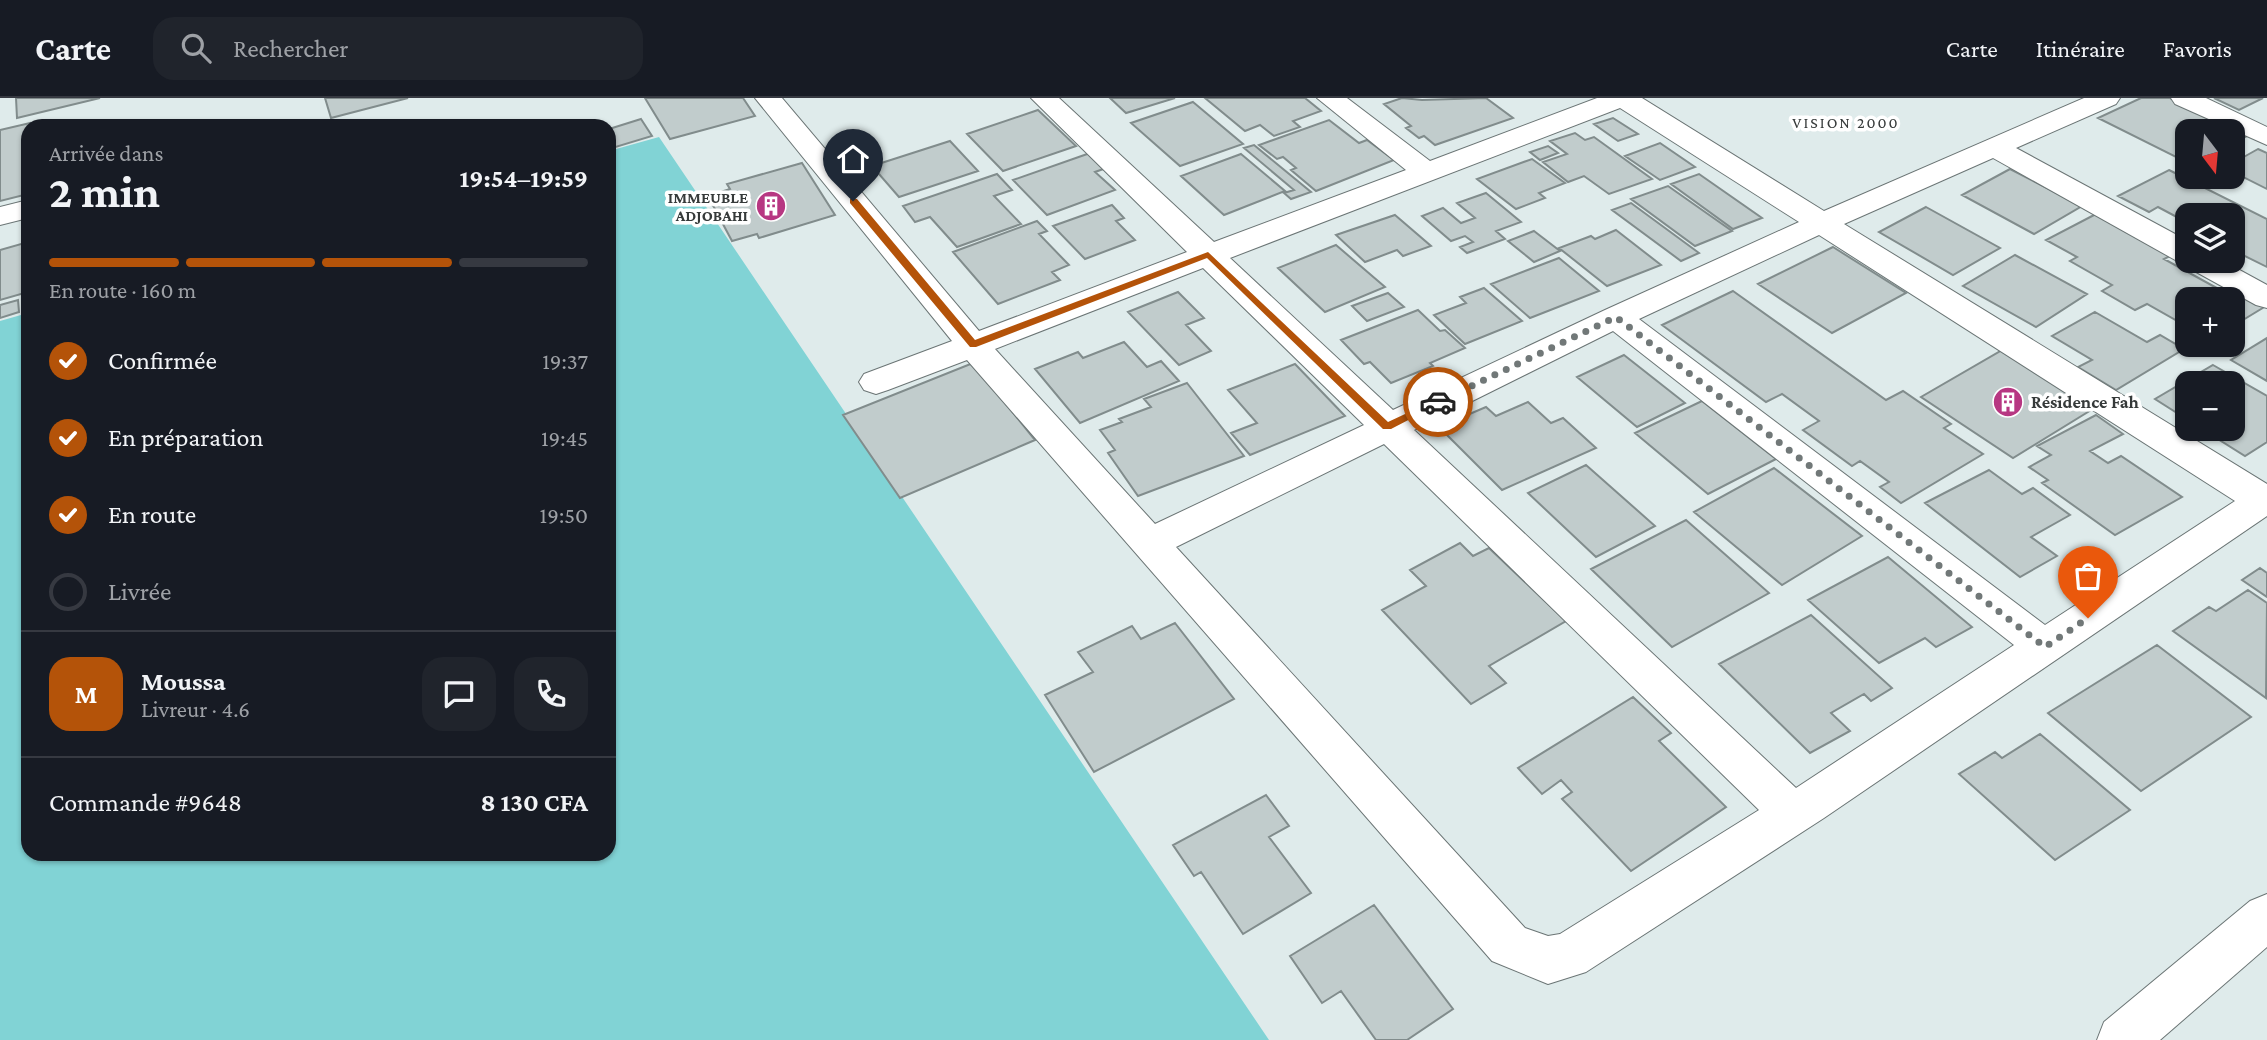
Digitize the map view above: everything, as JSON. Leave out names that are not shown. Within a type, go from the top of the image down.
[{"type":"street","points":[[768,98],[973,345],[1509,945],[1532,956],[1548,960],[1569,955],[1793,813],[2265,500],[1622,98],[1426,172],[1208,255],[973,345],[876,382]]},
{"type":"street","points":[[1044,98],[1793,813]]},
{"type":"street","points":[[1330,98],[1426,172]]},
{"type":"street","points":[[1150,543],[1616,317],[1823,222],[2107,98]]},
{"type":"street","points":[[2184,98],[2267,137]]},
{"type":"street","points":[[1995,148],[2175,247]]},
{"type":"street","points":[[0,216],[21,211]]},
{"type":"street","points":[[2222,273],[2267,298]]},
{"type":"street","points":[[1616,317],[2045,647]]},
{"type":"street","points":[[2122,1040],[2267,916]]},
{"type":"shaded area","points":[[659,137],[1269,1040],[0,1040],[0,321],[21,315],[21,861],[616,861],[616,149]]},
{"type":"building","points":[[16,98],[100,98],[17,118]]},
{"type":"building","points":[[325,98],[408,98],[331,118]]},
{"type":"building","points":[[645,98],[743,98],[755,116],[670,139]]},
{"type":"building","points":[[1110,98],[1175,98],[1126,113]]},
{"type":"building","points":[[1205,98],[1305,98],[1321,111],[1293,121],[1300,127],[1274,136],[1260,125],[1245,131]]},
{"type":"building","points":[[1402,98],[1486,98],[1513,118],[1435,145],[1424,136],[1419,138],[1406,128],[1411,126],[1384,104]]},
{"type":"building","points":[[2141,98],[2170,98],[2215,119],[2175,119],[2175,156],[2098,118]]},
{"type":"building","points":[[2214,98],[2263,98],[2239,110]]},
{"type":"building","points":[[1193,102],[1243,144],[1180,166],[1131,123]]},
{"type":"building","points":[[1038,110],[1076,146],[1003,171],[967,134]]},
{"type":"building","points":[[1613,118],[1638,134],[1618,141],[1594,124]]},
{"type":"building","points":[[641,119],[652,136],[616,147],[616,127]]},
{"type":"building","points":[[1329,120],[1359,143],[1367,140],[1394,160],[1316,191],[1291,170],[1296,168],[1283,157],[1277,159],[1259,145]]},
{"type":"building","points":[[21,125],[21,196],[0,201],[0,130]]},
{"type":"building","points":[[1575,133],[1585,140],[1594,137],[1652,179],[1609,194],[1584,176],[1568,182],[1543,162],[1567,154],[1550,141]]},
{"type":"building","points":[[950,141],[978,171],[899,197],[872,166]]},
{"type":"building","points":[[1660,143],[1695,167],[1660,180],[1625,156]]},
{"type":"building","points":[[1254,145],[1311,192],[1291,199],[1284,193],[1294,190],[1244,148]]},
{"type":"building","points":[[1548,146],[1558,153],[1540,160],[1530,152]]},
{"type":"building","points":[[2258,149],[2267,153],[2267,189],[2245,178],[2245,156]]},
{"type":"building","points":[[1093,152],[1109,167],[1095,172],[1115,190],[1047,215],[1013,180]]},
{"type":"building","points":[[1241,154],[1285,191],[1224,215],[1181,176]]},
{"type":"building","points":[[1532,159],[1565,183],[1539,193],[1545,198],[1516,209],[1477,179]]},
{"type":"building","name":"IMMEUBLE ADJOBAHI","points":[[802,163],[835,215],[759,238],[757,234],[732,241],[708,196],[730,189],[727,184]]},
{"type":"building","points":[[2010,169],[2082,206],[2034,234],[1962,195]]},
{"type":"building","points":[[2169,170],[2175,173],[2175,189],[2207,189],[2235,203],[2175,203],[2175,216],[2158,207],[2149,212],[2118,196]]},
{"type":"building","points":[[997,174],[1012,190],[994,196],[1021,224],[957,247],[930,217],[915,222],[903,206]]},
{"type":"building","points":[[1699,174],[1762,218],[1733,229],[1671,184]]},
{"type":"building","points":[[1668,186],[1732,231],[1695,246],[1631,199]]},
{"type":"building","points":[[1486,193],[1521,222],[1496,231],[1505,239],[1467,253],[1460,247],[1473,242],[1465,236],[1451,241],[1422,216],[1443,208],[1461,223],[1475,218],[1457,203]]},
{"type":"building","points":[[1631,203],[1699,253],[1681,261],[1612,210]]},
{"type":"building","points":[[1112,205],[1124,218],[1116,221],[1135,240],[1085,259],[1053,226]]},
{"type":"building","points":[[1926,207],[2000,248],[1953,275],[1879,232]]},
{"type":"building","points":[[2245,208],[2267,219],[2267,267],[2245,256]]},
{"type":"building","points":[[2096,214],[2172,255],[2164,259],[2175,265],[2175,273],[2189,273],[2215,287],[2175,287],[2175,320],[2147,304],[2135,310],[2102,291],[2112,285],[2070,261],[2077,257],[2046,240]]},
{"type":"building","points":[[1395,215],[1431,246],[1403,256],[1397,250],[1365,262],[1336,235]]},
{"type":"building","points":[[1037,221],[1047,231],[1039,234],[1069,265],[1052,272],[1060,280],[998,304],[953,252]]},
{"type":"building","points":[[1616,230],[1661,265],[1607,286],[1559,248],[1591,236],[1595,239]]},
{"type":"building","points":[[1534,231],[1560,251],[1534,262],[1508,241]]},
{"type":"building","points":[[21,244],[21,294],[0,300],[0,250]]},
{"type":"building","points":[[1336,245],[1385,287],[1325,312],[1278,268]]},
{"type":"building","points":[[1833,247],[1906,293],[1832,333],[1758,284]]},
{"type":"building","points":[[2015,255],[2087,294],[2036,327],[1963,286]]},
{"type":"building","points":[[1559,258],[1599,291],[1530,318],[1491,284]]},
{"type":"building","points":[[1484,288],[1522,321],[1465,344],[1434,315],[1466,303],[1460,297]]},
{"type":"building","points":[[1733,291],[1886,400],[1903,391],[1951,424],[1944,428],[1983,454],[1901,503],[1880,487],[1889,482],[1860,461],[1852,466],[1803,430],[1819,421],[1782,394],[1766,402],[1662,325]]},
{"type":"building","points":[[1178,292],[1204,318],[1186,325],[1211,351],[1179,365],[1128,312]]},
{"type":"building","points":[[1388,293],[1404,307],[1367,321],[1352,306]]},
{"type":"building","points":[[2245,295],[2266,306],[2245,319]]},
{"type":"building","points":[[18,300],[19,312],[0,318],[0,305]]},
{"type":"building","points":[[1418,310],[1440,331],[1445,330],[1465,348],[1430,363],[1433,366],[1391,383],[1370,362],[1364,364],[1341,340]]},
{"type":"building","points":[[2095,312],[2147,342],[2160,335],[2175,344],[2175,354],[2116,390],[2078,367],[2092,360],[2052,336]]},
{"type":"building","points":[[2267,338],[2267,381],[2231,360],[2245,357],[2245,351]]},
{"type":"building","points":[[1124,342],[1147,367],[1161,361],[1179,381],[1080,423],[1035,369],[1078,352],[1083,358]]},
{"type":"building","name":"Résidence Fah","points":[[2004,349],[2096,407],[2013,458],[1921,397]]},
{"type":"building","points":[[1624,355],[1685,403],[1637,427],[1577,377]]},
{"type":"building","points":[[973,363],[1035,440],[900,498],[843,415]]},
{"type":"building","points":[[1295,364],[1345,416],[1250,455],[1231,433],[1257,423],[1228,390]]},
{"type":"building","points":[[2213,365],[2223,371],[2203,371]]},
{"type":"building","points":[[1187,383],[1244,456],[1138,496],[1108,453],[1115,450],[1100,430],[1122,422],[1119,419],[1151,407],[1144,399]]},
{"type":"building","points":[[2245,383],[2267,396],[2267,442],[2245,456],[2221,441],[2245,441]]},
{"type":"building","points":[[2175,387],[2175,412],[2155,399]]},
{"type":"building","points":[[1702,401],[1776,459],[1708,494],[1635,433]]},
{"type":"building","points":[[1528,402],[1551,423],[1563,418],[1596,448],[1502,490],[1439,427],[1486,407],[1496,416]]},
{"type":"building","points":[[2096,415],[2123,434],[2090,451],[2108,463],[2121,456],[2182,497],[2115,535],[2042,483],[2048,480],[2029,467],[2051,455],[2037,446]]},
{"type":"building","points":[[1586,465],[1655,526],[1596,557],[1528,493]]},
{"type":"building","points":[[1774,468],[1862,536],[1782,585],[1694,512]]},
{"type":"building","points":[[1989,470],[2022,494],[2033,488],[2070,515],[2031,537],[2057,556],[2020,577],[1925,503]]},
{"type":"building","points":[[1686,520],[1769,593],[1672,647],[1591,569]]},
{"type":"building","points":[[1460,543],[1473,556],[1489,548],[1566,621],[1489,666],[1506,683],[1471,704],[1382,610],[1426,586],[1410,570]]},
{"type":"building","points":[[1888,557],[1972,627],[1936,647],[1925,638],[1879,663],[1808,600]]},
{"type":"building","points":[[2260,568],[2267,573],[2267,597],[2242,580]]},
{"type":"building","points":[[2248,590],[2267,603],[2266,698],[2173,631],[2209,607],[2216,611]]},
{"type":"building","points":[[1811,615],[1892,688],[1871,701],[1864,694],[1831,713],[1850,731],[1810,753],[1719,664]]},
{"type":"building","points":[[1175,623],[1234,699],[1094,772],[1045,695],[1093,672],[1078,652],[1132,626],[1141,639]]},
{"type":"building","points":[[2157,645],[2251,717],[2141,791],[2048,713]]},
{"type":"building","points":[[1633,697],[1671,733],[1659,741],[1726,807],[1631,871],[1562,799],[1572,792],[1561,780],[1542,794],[1518,768]]},
{"type":"building","points":[[2040,734],[2130,810],[2055,860],[1959,774],[1995,752],[2002,758]]},
{"type":"building","points":[[1266,795],[1289,826],[1269,837],[1311,893],[1243,934],[1201,872],[1194,876],[1173,845]]},
{"type":"building","points":[[1374,905],[1453,1009],[1407,1040],[1376,1040],[1341,991],[1322,1003],[1290,956]]},
{"type":"way so far","points":[[1438,402],[1616,317],[2045,647],[2088,618]]},
{"type":"place","name":"IMMEUBLE ADJOBAHI","points":[[771,206]]},
{"type":"place","name":"Résidence Fah","points":[[2008,402]]},
{"type":"district","name":"VISION 2000","points":[[1846,122]]},
{"type":"route","points":[[853,201],[973,345],[1208,255],[1387,427],[1438,402]]}]
